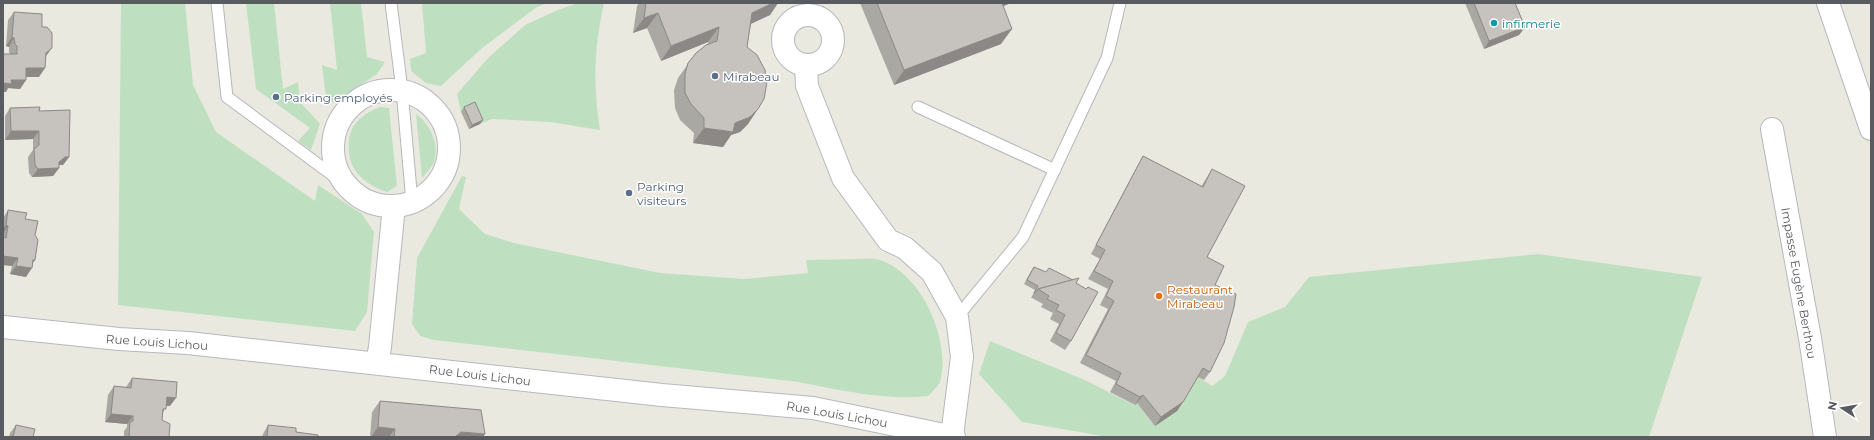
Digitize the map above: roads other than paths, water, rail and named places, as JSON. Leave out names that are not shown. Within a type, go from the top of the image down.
[{"type":"street","points":[[1828,3],[1871,129]]},
{"type":"street","points":[[806,66],[807,86],[843,178],[888,240],[905,248],[932,272],[957,317],[962,357],[953,437]]},
{"type":"street","points":[[386,89],[402,90],[418,95],[430,104],[443,121],[449,140],[448,160],[441,178],[428,192],[403,204],[376,204],[360,197],[346,185],[337,170],[333,152],[335,133],[342,116],[355,102],[369,93],[386,89]]},
{"type":"street","name":"Impasse Eugène Berthou","points":[[1772,128],[1810,338],[1825,437]]},
{"type":"street","points":[[377,363],[403,204]]},
{"type":"street","name":"Rue Louis Lichou","points":[[3,327],[118,339],[188,343],[662,395],[813,408],[953,437]]},
{"type":"lane","points":[[217,3],[227,97],[346,185]]},
{"type":"lane","points":[[391,3],[402,90],[403,204]]},
{"type":"lane","points":[[957,317],[1023,237],[1107,58],[1120,3]]},
{"type":"lane","points":[[918,106],[1055,170]]},
{"type":"place","name":"infirmerie","points":[[1494,23]]},
{"type":"place","name":"Mirabeau","points":[[715,76]]},
{"type":"place","name":"Parking employés","points":[[276,97]]},
{"type":"place","name":"Parking visiteurs","points":[[629,193]]},
{"type":"place","name":"Restaurant Mirabeau","points":[[1159,296]]}]
